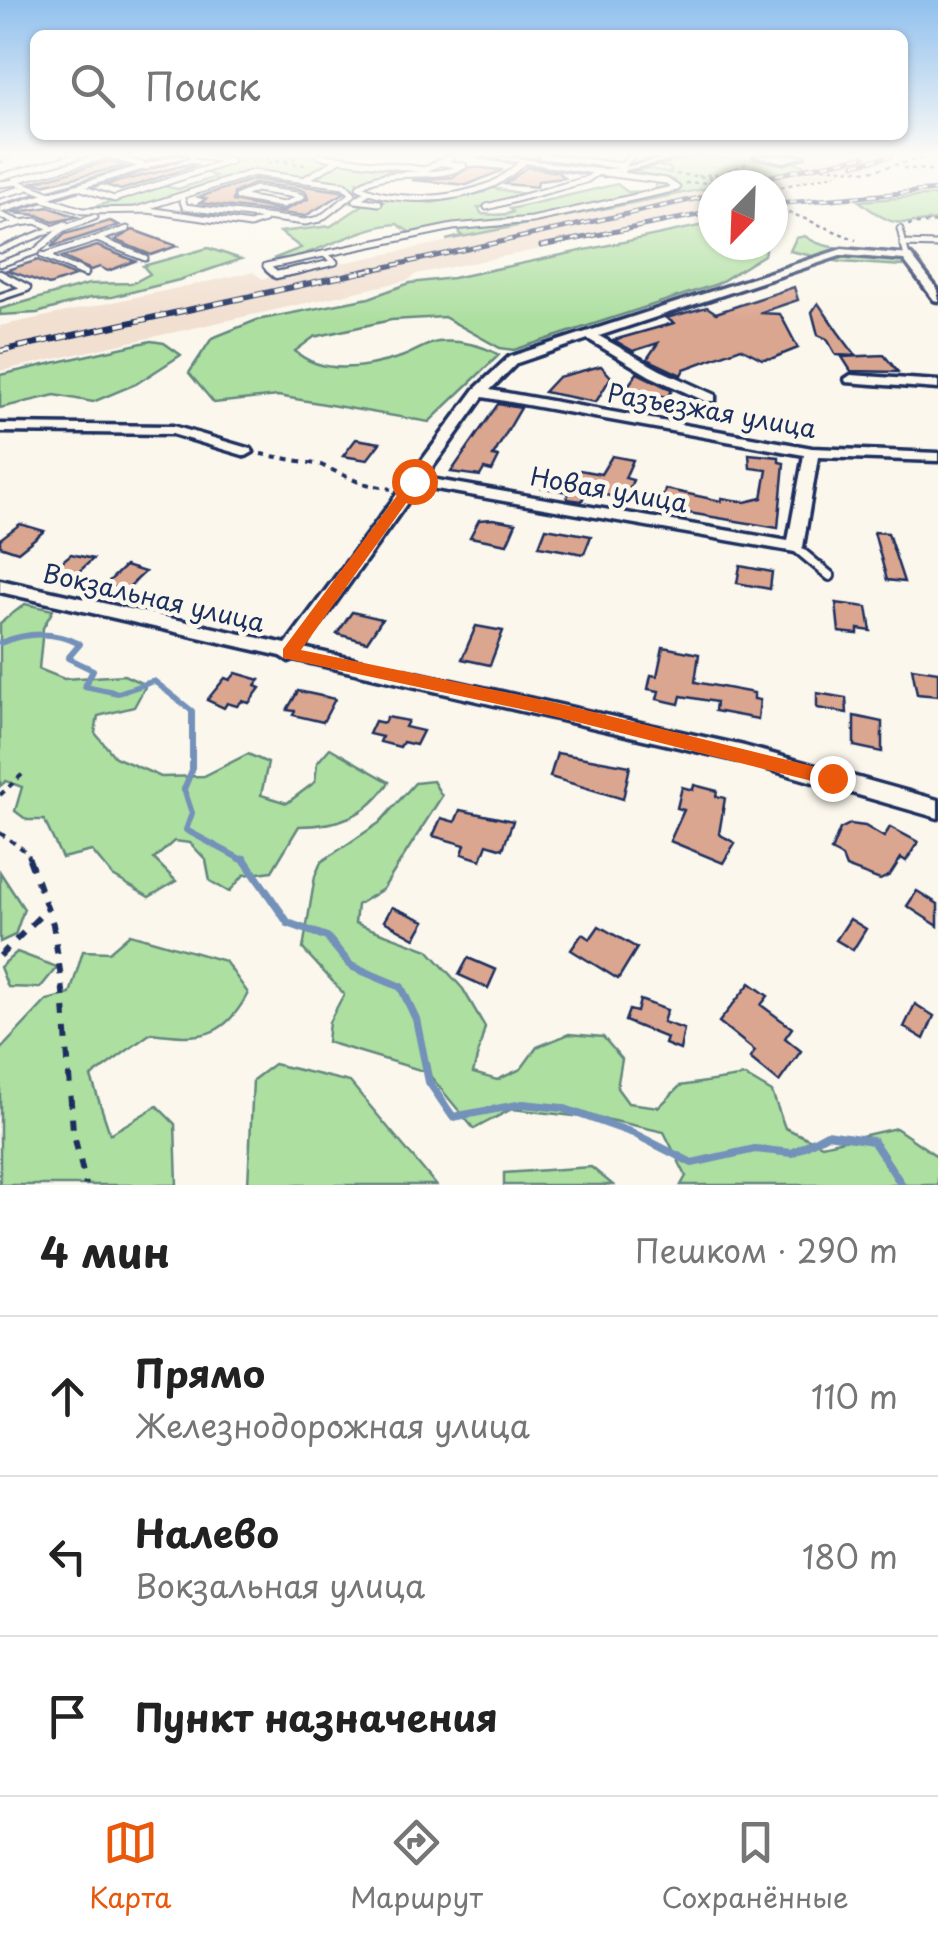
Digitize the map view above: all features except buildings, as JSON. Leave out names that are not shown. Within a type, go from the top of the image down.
[{"type":"street","points":[[289,654],[480,392],[525,353],[842,252],[905,250],[936,292]]},
{"type":"street","points":[[586,334],[655,374],[710,398]]},
{"type":"street","points":[[851,379],[938,385]]},
{"type":"street","name":"Разъезжая улица","points":[[480,392],[812,452],[938,458]]},
{"type":"street","points":[[0,428],[173,430],[246,452]]},
{"type":"street","points":[[795,547],[812,452]]},
{"type":"street","name":"Новая улица","points":[[410,487],[795,547]]},
{"type":"street","name":"Вокзальная улица","points":[[0,586],[744,754],[938,810]]},
{"type":"lane","points":[[72,215],[82,211]]},
{"type":"lane","points":[[35,252],[34,248],[62,230],[98,218],[84,211]]},
{"type":"lane","points":[[0,250],[50,227],[93,214],[122,211]]},
{"type":"lane","points":[[145,211],[250,226],[266,220]]},
{"type":"lane","points":[[224,211],[289,223],[320,219],[330,211]]},
{"type":"lane","points":[[324,254],[335,262],[276,275],[266,266],[453,227],[532,220],[571,211]]},
{"type":"lane","points":[[0,212],[20,223]]},
{"type":"lane","points":[[0,230],[36,221],[50,227]]},
{"type":"lane","points":[[44,256],[127,229]]},
{"type":"lane","points":[[900,230],[905,250],[938,245]]},
{"type":"lane","points":[[96,239],[145,258]]},
{"type":"lane","points":[[0,264],[35,252],[85,273]]},
{"type":"lane","points":[[0,274],[27,288],[0,298]]},
{"type":"lane","points":[[795,547],[830,576]]},
{"type":"path","points":[[788,212],[856,239],[876,252]]},
{"type":"path","points":[[900,230],[938,222]]},
{"type":"path","points":[[246,452],[310,462],[362,483],[410,487]]},
{"type":"path","points":[[0,795],[26,770]]},
{"type":"path","points":[[0,833],[28,854],[33,878],[53,924],[63,992],[73,1131],[86,1185]]},
{"type":"path","points":[[0,956],[46,909]]},
{"type":"shaded area","points":[[588,211],[698,211],[698,217],[416,274],[409,280],[0,371],[0,326],[253,272],[262,279]]},
{"type":"green space","points":[[353,211],[480,211],[502,215],[512,211],[564,211],[508,223],[412,234],[397,224],[381,226],[302,255],[273,259],[301,248],[280,232],[331,226]]},
{"type":"green space","points":[[591,211],[446,240],[462,236],[457,228],[509,226]]},
{"type":"green space","points":[[873,211],[938,211],[938,220],[912,223]]},
{"type":"green space","points":[[698,226],[698,260],[756,260],[717,284],[514,350],[500,348],[444,317],[391,320],[314,337],[295,351],[318,364],[345,368],[388,361],[438,342],[470,344],[499,355],[429,422],[278,396],[214,403],[189,373],[212,338],[257,320],[369,298],[410,283],[453,278]]},
{"type":"green space","points":[[805,236],[826,246],[880,253],[904,262],[903,266],[840,262],[790,251],[796,238]]},
{"type":"green space","points":[[208,248],[241,259],[112,297],[90,298],[37,313],[0,315],[0,309],[89,284],[133,283],[150,274],[143,266]]},
{"type":"green space","points":[[151,341],[164,343],[181,355],[136,384],[93,402],[55,395],[0,408],[0,375]]},
{"type":"green space","points":[[25,604],[53,610],[43,628],[39,669],[64,679],[124,675],[146,685],[134,707],[98,716],[95,733],[115,757],[161,777],[204,776],[248,754],[268,763],[261,795],[287,803],[315,782],[317,763],[330,748],[389,782],[371,803],[350,817],[299,826],[272,871],[244,875],[229,892],[210,881],[206,860],[190,843],[174,841],[154,859],[176,881],[149,897],[113,876],[92,851],[62,858],[44,820],[27,820],[15,811],[22,787],[6,781],[0,786],[0,623]]},
{"type":"green space","points":[[433,781],[442,796],[383,889],[357,905],[355,923],[428,950],[463,989],[485,1027],[473,1073],[497,1080],[521,1069],[537,1047],[569,1034],[603,1037],[622,1059],[617,1088],[628,1103],[659,1107],[680,1086],[745,1076],[772,1092],[785,1128],[822,1145],[896,1128],[938,1157],[938,1185],[681,1185],[686,1176],[664,1132],[610,1120],[512,1109],[474,1129],[427,1072],[327,1042],[329,1022],[344,994],[303,949],[315,876],[321,862],[379,823],[415,783]]},
{"type":"green space","points":[[0,872],[24,909],[15,935],[0,942]]},
{"type":"green space","points":[[130,934],[225,961],[248,993],[219,1028],[183,1036],[151,1033],[91,1077],[110,1134],[157,1106],[175,1124],[177,1185],[0,1185],[0,1050],[47,1000],[70,994],[83,951],[109,952]]},
{"type":"green space","points":[[17,952],[57,967],[40,988],[8,987],[0,967]]},
{"type":"green space","points":[[274,1064],[350,1082],[436,1185],[248,1185],[253,1080]]},
{"type":"green space","points":[[591,1167],[613,1185],[504,1185],[504,1173]]},
{"type":"waterway","points":[[0,643],[40,634],[70,640],[80,644],[68,658],[93,670],[85,686],[118,693],[154,681],[192,711],[192,770],[184,789],[192,813],[186,830],[246,862]]},
{"type":"waterway","points":[[244,859],[288,923],[327,937],[351,966],[401,987],[416,1019],[429,1082],[453,1117],[523,1104],[562,1108],[633,1133],[692,1163],[755,1149],[792,1153],[827,1134],[873,1141],[902,1185]]},
{"type":"railway","points":[[363,272],[639,211]]},
{"type":"railway","points":[[541,246],[698,215]]},
{"type":"railway","points":[[0,351],[375,269]]},
{"type":"route","points":[[414,481],[289,654],[553,709],[832,778]]}]
